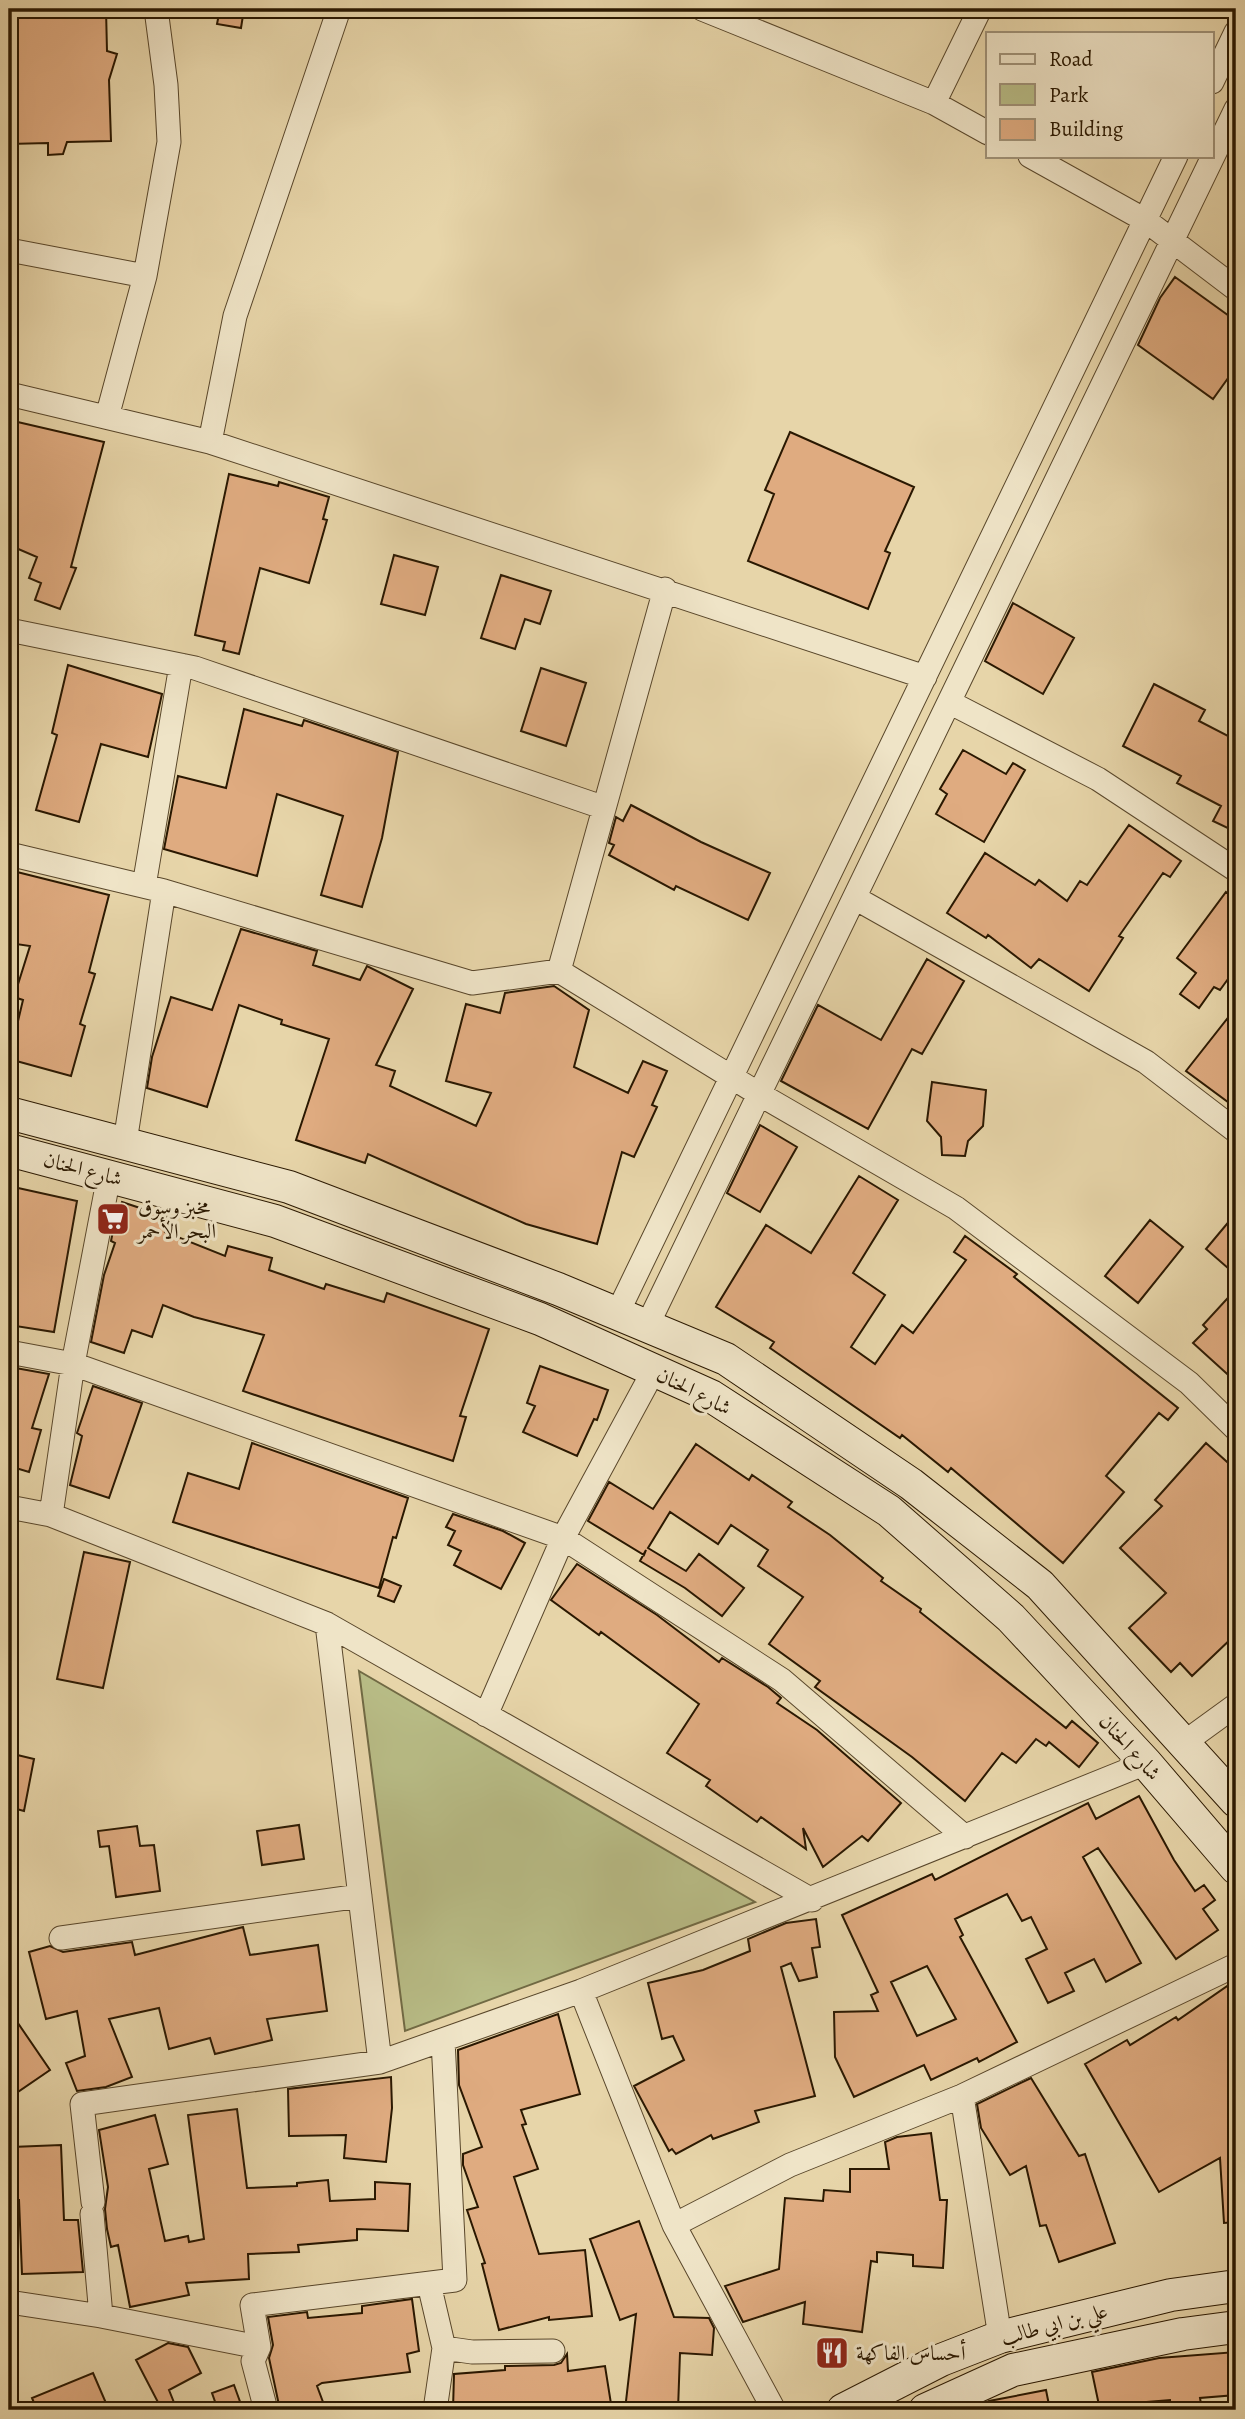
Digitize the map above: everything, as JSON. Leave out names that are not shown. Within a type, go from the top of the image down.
[{"type":"main road","name":"شارع الحنان","points":[[9,1113],[289,1186],[726,1359],[911,1484],[1040,1585],[1236,1801]]},
{"type":"main road","name":"شارع الحنان","points":[[9,1150],[275,1221],[541,1319],[711,1396],[889,1511],[1011,1618],[1146,1763],[1236,1868]]},
{"type":"main road","name":"علي بن ابي طالب","points":[[843,2410],[941,2360],[1000,2337],[1171,2295],[1236,2286]]},
{"type":"main road","name":"علي بن ابي طالب","points":[[925,2410],[1013,2370],[1183,2334],[1236,2327]]},
{"type":"street","points":[[107,417],[145,276],[169,142],[166,85],[156,9]]},
{"type":"street","points":[[211,442],[235,316],[339,9]]},
{"type":"street","points":[[702,9],[934,103],[986,131]]},
{"type":"street","points":[[934,103],[980,9]]},
{"type":"street","points":[[1214,78],[1236,32]]},
{"type":"street","points":[[1214,154],[1236,109]]},
{"type":"street","points":[[1034,158],[1145,220],[1236,289]]},
{"type":"street","points":[[617,1314],[1175,158]]},
{"type":"street","points":[[647,1326],[1212,158]]},
{"type":"street","points":[[9,250],[145,276]]},
{"type":"street","points":[[9,394],[211,442],[665,589],[925,677]]},
{"type":"street","points":[[559,971],[602,807],[665,589]]},
{"type":"street","points":[[9,630],[181,665],[602,807]]},
{"type":"street","points":[[125,1142],[181,665]]},
{"type":"street","points":[[949,702],[1098,779],[1236,870]]},
{"type":"street","points":[[9,853],[154,888],[472,983],[559,971],[760,1094],[956,1208],[1189,1383],[1236,1429]]},
{"type":"street","points":[[855,898],[1146,1062],[1236,1131]]},
{"type":"street","points":[[51,1515],[73,1364],[109,1176]]},
{"type":"street","points":[[9,1352],[73,1364],[563,1538],[782,1680],[965,1837]]},
{"type":"street","points":[[486,1715],[563,1538],[654,1370]]},
{"type":"street","points":[[9,1507],[51,1515],[327,1624],[812,1900]]},
{"type":"street","points":[[327,1624],[380,2062]]},
{"type":"street","points":[[1185,1742],[1236,1704]]},
{"type":"street","points":[[101,2316],[82,2104],[380,2062],[581,1991],[1146,1763]]},
{"type":"street","points":[[61,1938],[360,1896]]},
{"type":"street","points":[[674,2225],[790,2165],[962,2096],[1236,1965]]},
{"type":"street","points":[[581,1991],[674,2225],[774,2410]]},
{"type":"street","points":[[265,2410],[253,2361],[259,2347],[252,2305],[455,2280],[443,2040]]},
{"type":"street","points":[[962,2096],[1000,2337]]},
{"type":"street","points":[[429,2284],[444,2348],[435,2410]]},
{"type":"street","points":[[9,2302],[101,2316],[259,2347]]},
{"type":"street","points":[[444,2348],[472,2352],[552,2351]]},
{"type":"green space","points":[[359,1671],[755,1902],[405,2031]]},
{"type":"building","points":[[9,9],[106,9],[107,51],[117,54],[109,80],[111,141],[67,142],[63,154],[48,155],[48,143],[9,144]]},
{"type":"building","points":[[220,9],[244,9],[241,28],[217,24]]},
{"type":"building","points":[[1175,277],[1236,321],[1236,367],[1213,399],[1138,345],[1160,298]]},
{"type":"building","points":[[9,420],[104,442],[71,567],[76,568],[60,609],[35,600],[41,583],[29,578],[37,557],[9,545]]},
{"type":"building","points":[[790,432],[914,487],[885,551],[890,553],[868,609],[748,561],[774,494],[765,490]]},
{"type":"building","points":[[229,474],[278,486],[279,482],[329,497],[323,519],[327,520],[309,583],[260,568],[239,654],[223,650],[225,642],[195,635]]},
{"type":"building","points":[[394,555],[438,567],[425,615],[381,604]]},
{"type":"building","points":[[501,575],[551,591],[540,624],[525,619],[515,649],[481,638]]},
{"type":"building","points":[[1013,603],[1074,638],[1043,694],[985,661]]},
{"type":"building","points":[[68,665],[162,694],[148,757],[101,744],[79,822],[36,810],[57,735],[52,733]]},
{"type":"building","points":[[541,668],[586,683],[566,746],[521,731]]},
{"type":"building","points":[[1154,684],[1205,710],[1199,721],[1236,740],[1236,832],[1213,821],[1221,806],[1177,783],[1181,776],[1123,746]]},
{"type":"building","points":[[244,709],[302,726],[304,720],[398,752],[382,838],[362,907],[321,895],[343,816],[277,794],[257,876],[164,849],[178,776],[226,788]]},
{"type":"building","points":[[963,750],[1006,774],[1013,763],[1025,770],[984,842],[936,814],[947,794],[940,789]]},
{"type":"building","points":[[631,805],[701,842],[770,873],[748,920],[676,886],[674,890],[609,855],[614,845],[609,843],[616,817],[623,821]]},
{"type":"building","points":[[1129,825],[1181,861],[1170,877],[1163,873],[1119,936],[1123,938],[1089,991],[1039,959],[1031,968],[988,935],[986,938],[947,913],[985,853],[1035,885],[1039,880],[1067,901],[1080,881],[1087,885]]},
{"type":"building","points":[[9,870],[109,895],[89,972],[95,974],[80,1024],[85,1026],[71,1076],[9,1059],[23,1000],[14,997],[30,946],[9,943]]},
{"type":"building","points":[[1226,892],[1236,899],[1236,968],[1220,990],[1214,987],[1199,1008],[1180,994],[1196,973],[1177,958]]},
{"type":"building","points":[[241,929],[317,951],[313,965],[360,980],[367,966],[413,989],[376,1065],[395,1071],[390,1086],[476,1126],[491,1093],[446,1081],[466,1004],[500,1013],[505,993],[554,986],[589,1010],[574,1067],[628,1093],[643,1061],[667,1071],[652,1105],[657,1107],[634,1157],[622,1152],[597,1244],[526,1224],[368,1154],[365,1163],[296,1140],[329,1039],[281,1024],[282,1020],[239,1005],[207,1107],[147,1088],[152,1057],[171,997],[212,1010]]},
{"type":"building","points":[[927,959],[964,981],[922,1054],[912,1049],[868,1129],[781,1081],[818,1005],[881,1040]]},
{"type":"building","points":[[1227,1019],[1236,1027],[1236,1108],[1186,1071]]},
{"type":"building","points":[[932,1082],[986,1090],[983,1126],[968,1141],[965,1156],[942,1155],[941,1137],[927,1121]]},
{"type":"building","points":[[760,1125],[797,1147],[760,1212],[727,1193]]},
{"type":"building","points":[[859,1176],[898,1200],[853,1273],[885,1295],[851,1347],[875,1364],[902,1325],[913,1333],[966,1260],[954,1252],[965,1236],[1017,1274],[1014,1277],[1178,1408],[1168,1420],[1159,1413],[1106,1476],[1124,1492],[1063,1563],[951,1468],[948,1472],[902,1435],[900,1438],[770,1348],[774,1342],[716,1307],[766,1225],[811,1253]]},
{"type":"building","points":[[9,1186],[77,1201],[54,1332],[9,1325]]},
{"type":"building","points":[[122,1202],[170,1218],[165,1232],[225,1256],[228,1246],[272,1258],[269,1270],[324,1289],[326,1284],[384,1302],[387,1293],[489,1329],[460,1416],[466,1417],[453,1461],[243,1391],[264,1335],[194,1317],[163,1305],[152,1337],[132,1330],[124,1353],[91,1342],[104,1275],[115,1243],[111,1241],[114,1226]]},
{"type":"building","points":[[1236,1213],[1236,1275],[1206,1249]]},
{"type":"building","points":[[1150,1220],[1183,1247],[1138,1303],[1105,1276]]},
{"type":"building","points":[[1236,1289],[1236,1382],[1193,1343],[1207,1329],[1203,1325]]},
{"type":"building","points":[[540,1366],[608,1390],[597,1420],[594,1419],[577,1456],[523,1432],[535,1406],[527,1403]]},
{"type":"building","points":[[10,1367],[49,1374],[32,1428],[41,1430],[29,1472],[9,1466]]},
{"type":"building","points":[[93,1386],[142,1403],[109,1498],[70,1485],[82,1436],[77,1433]]},
{"type":"building","points":[[252,1443],[408,1498],[396,1538],[393,1537],[379,1588],[173,1522],[188,1473],[239,1489]]},
{"type":"building","points":[[1206,1443],[1236,1470],[1236,1634],[1192,1676],[1180,1663],[1171,1672],[1129,1628],[1166,1593],[1120,1548],[1162,1506],[1155,1500]]},
{"type":"building","points":[[696,1444],[749,1480],[752,1475],[792,1502],[788,1507],[830,1535],[883,1578],[881,1581],[921,1609],[920,1612],[1066,1728],[1072,1721],[1098,1743],[1079,1767],[1049,1742],[1046,1746],[1036,1739],[1016,1763],[1002,1753],[965,1801],[912,1757],[815,1687],[820,1681],[769,1644],[803,1597],[758,1566],[768,1550],[731,1525],[718,1544],[670,1512],[648,1548],[686,1571],[699,1554],[744,1588],[722,1616],[685,1588],[640,1561],[643,1555],[588,1521],[609,1482],[653,1509]]},
{"type":"building","points":[[453,1514],[503,1531],[525,1543],[501,1589],[454,1565],[461,1551],[448,1545],[455,1531],[446,1527]]},
{"type":"building","points":[[84,1552],[130,1562],[103,1688],[57,1679]]},
{"type":"building","points":[[577,1564],[657,1615],[719,1662],[722,1658],[768,1687],[781,1698],[777,1703],[817,1730],[901,1803],[868,1841],[862,1836],[823,1867],[803,1828],[806,1849],[761,1817],[757,1822],[706,1786],[710,1780],[667,1753],[699,1704],[601,1632],[599,1635],[551,1600]]},
{"type":"building","points":[[384,1579],[401,1586],[394,1602],[378,1596]]},
{"type":"building","points":[[9,1753],[34,1759],[24,1811],[9,1807]]},
{"type":"building","points":[[1139,1796],[1174,1860],[1195,1891],[1204,1885],[1215,1900],[1203,1909],[1218,1930],[1176,1959],[1098,1848],[1083,1857],[1141,1963],[1106,1982],[1094,1959],[1065,1973],[1074,1991],[1048,2003],[1026,1959],[1047,1949],[1031,1917],[1022,1921],[1007,1894],[955,1919],[963,1935],[960,1937],[1017,2042],[979,2062],[977,2058],[931,2080],[924,2065],[854,2097],[835,2057],[834,2012],[878,2011],[871,1995],[878,1992],[842,1915],[932,1874],[935,1880],[1088,1803],[1096,1819]],"holes":[[[927,1966],[956,2019],[917,2036],[891,1982]]]},
{"type":"building","points":[[299,1825],[304,1859],[262,1865],[257,1831]]},
{"type":"building","points":[[137,1826],[140,1846],[154,1845],[160,1891],[116,1897],[109,1846],[100,1847],[98,1831]]},
{"type":"building","points":[[816,1919],[820,1947],[812,1948],[817,1977],[799,1981],[791,1963],[781,1967],[815,2096],[755,2111],[759,2122],[713,2139],[711,2135],[676,2154],[672,2149],[669,2151],[634,2086],[684,2060],[673,2036],[662,2039],[648,1983],[703,1970],[750,1951],[748,1939],[786,1923]]},
{"type":"building","points":[[243,1927],[250,1955],[318,1945],[327,2011],[267,2019],[272,2040],[215,2054],[210,2038],[169,2049],[159,2008],[109,2019],[132,2077],[106,2087],[77,2091],[66,2063],[85,2056],[77,2011],[46,2019],[29,1952],[50,1946],[63,1952],[132,1942],[135,1955]]},
{"type":"building","points":[[1236,1980],[1236,2222],[1224,2223],[1220,2158],[1159,2192],[1085,2064],[1127,2040],[1130,2045],[1176,2017],[1178,2020]]},
{"type":"building","points":[[9,2010],[50,2070],[9,2098]]},
{"type":"building","points":[[558,2014],[580,2094],[521,2110],[526,2124],[522,2125],[538,2169],[514,2177],[539,2254],[585,2250],[592,2316],[549,2320],[549,2317],[499,2330],[482,2264],[485,2263],[467,2210],[478,2207],[463,2165],[463,2154],[482,2147],[459,2085],[458,2050]]},
{"type":"building","points":[[391,2077],[392,2108],[386,2162],[344,2158],[346,2135],[289,2136],[288,2089]]},
{"type":"building","points":[[1031,2078],[1079,2156],[1085,2154],[1115,2243],[1059,2262],[1046,2225],[1040,2226],[1026,2166],[1010,2175],[981,2128],[977,2104]]},
{"type":"building","points":[[237,2109],[247,2188],[297,2186],[297,2183],[328,2180],[330,2201],[375,2199],[375,2182],[410,2184],[408,2231],[357,2229],[357,2240],[298,2245],[299,2252],[248,2254],[249,2279],[186,2283],[189,2295],[130,2307],[118,2245],[111,2247],[107,2229],[105,2209],[108,2187],[99,2130],[155,2115],[168,2164],[149,2169],[165,2241],[188,2236],[189,2242],[204,2239],[188,2115]]},
{"type":"building","points":[[931,2133],[940,2200],[947,2200],[943,2268],[913,2266],[913,2255],[877,2252],[877,2262],[871,2261],[862,2332],[803,2324],[805,2302],[743,2322],[725,2286],[779,2269],[785,2198],[823,2201],[824,2190],[850,2192],[850,2169],[889,2169],[885,2142],[897,2137]]},
{"type":"building","points":[[61,2145],[64,2220],[78,2220],[83,2272],[22,2274],[19,2200],[15,2200],[12,2147]]},
{"type":"building","points":[[639,2221],[674,2317],[709,2318],[714,2328],[712,2355],[680,2353],[678,2410],[625,2410],[636,2314],[620,2320],[590,2239]]},
{"type":"building","points":[[412,2299],[419,2351],[407,2354],[410,2372],[322,2383],[317,2386],[326,2410],[280,2410],[269,2358],[273,2345],[268,2317],[307,2312],[308,2318],[362,2313],[362,2306]]},
{"type":"building","points":[[168,2343],[188,2347],[201,2373],[169,2390],[177,2410],[162,2410],[136,2360]]},
{"type":"building","points":[[1236,2352],[1236,2395],[1200,2398],[1202,2410],[1171,2410],[1170,2400],[1135,2403],[1136,2409],[1100,2410],[1092,2372],[1159,2358]]},
{"type":"building","points":[[567,2354],[568,2371],[605,2366],[612,2410],[453,2410],[454,2374],[505,2370],[505,2366],[554,2365],[561,2363]]},
{"type":"building","points":[[93,2373],[109,2410],[37,2410],[32,2398]]},
{"type":"building","points":[[234,2385],[243,2410],[218,2410],[212,2393]]},
{"type":"building","points":[[1046,2390],[1050,2410],[980,2410],[979,2406],[989,2401]]},
{"type":"place","name":"مخبز وسوق البحر الأحمر","points":[[113,1219]]},
{"type":"place","name":"أحساس الفاكهة","points":[[832,2353]]}]
